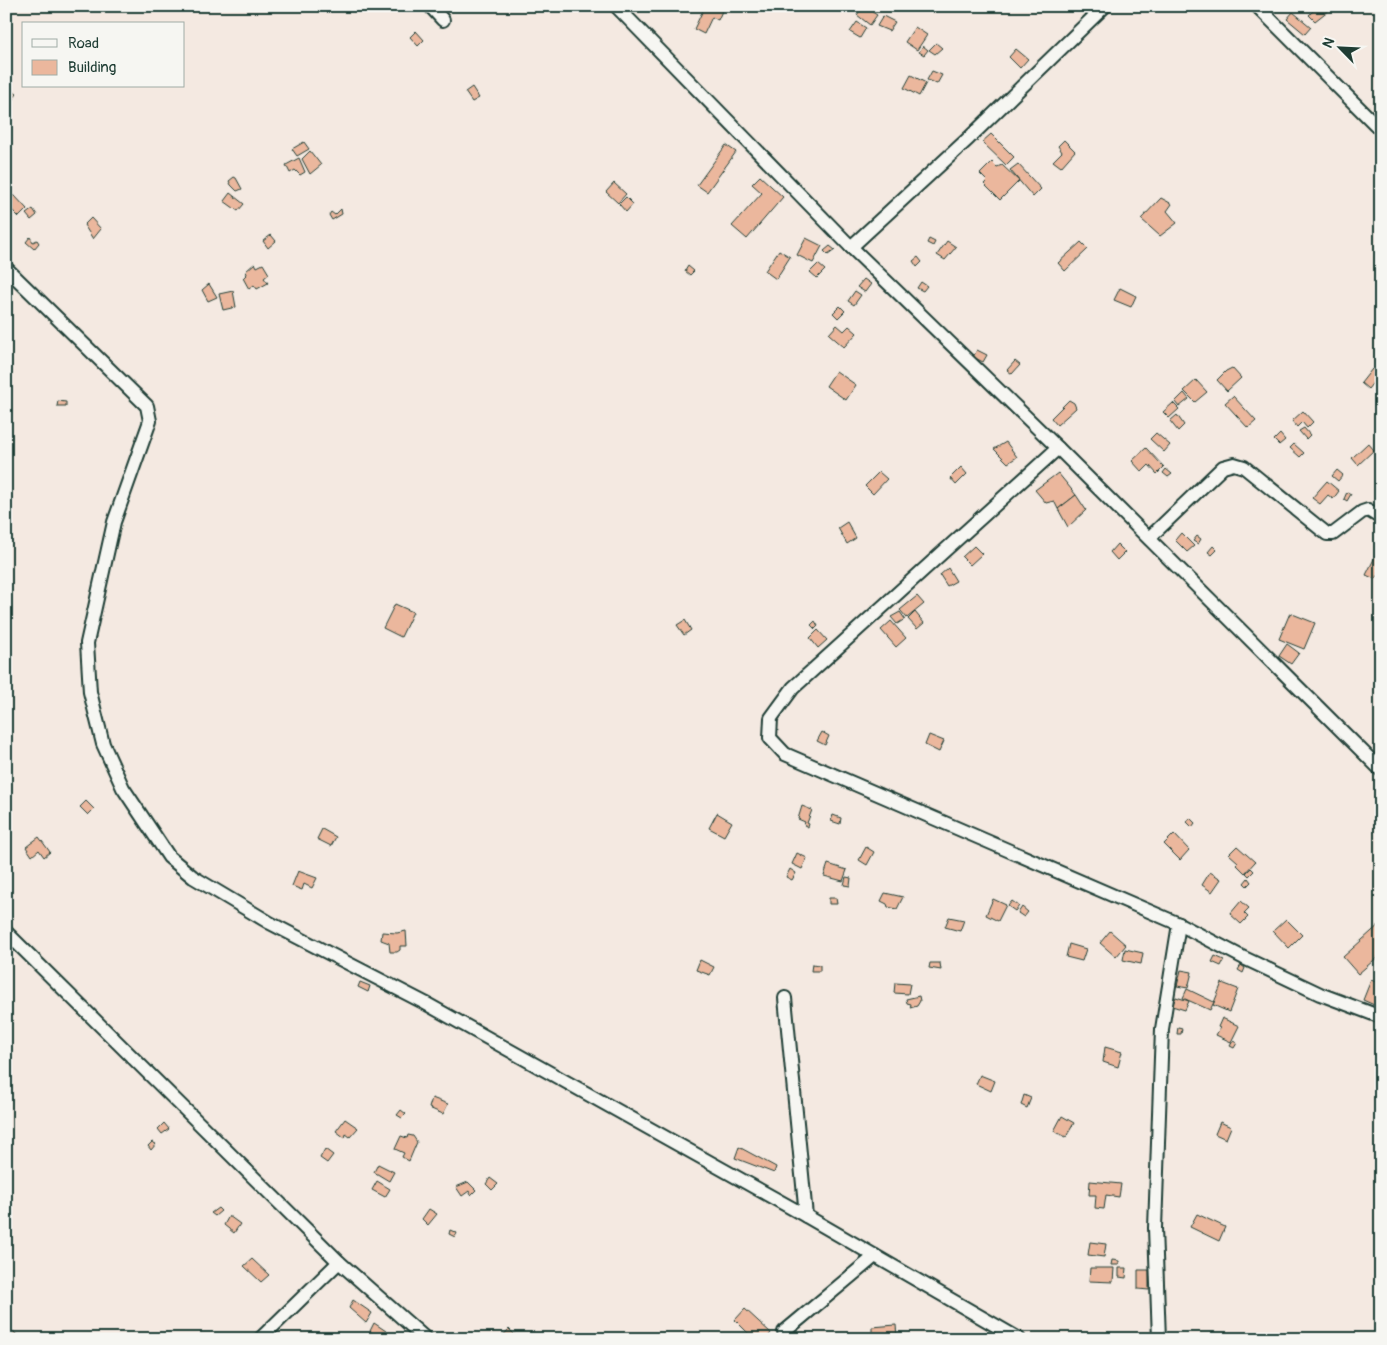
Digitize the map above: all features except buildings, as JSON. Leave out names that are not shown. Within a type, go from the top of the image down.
[{"type":"street","points":[[430,6],[443,20]]},
{"type":"street","points":[[616,6],[851,247],[1058,448],[1381,770]]},
{"type":"street","points":[[851,247],[970,138],[1105,6]]},
{"type":"street","points":[[1257,6],[1381,130]]},
{"type":"street","points":[[6,268],[147,406],[150,421],[114,522],[87,643],[90,692],[103,744],[123,788],[169,858],[193,877],[270,922],[425,1003],[806,1216],[1019,1339]]},
{"type":"street","points":[[1058,448],[793,688],[771,718],[770,738],[785,754],[1180,924],[1244,958],[1320,994],[1381,1017]]},
{"type":"street","points":[[1149,538],[1223,467],[1234,464],[1244,467],[1327,534],[1333,534],[1362,512],[1368,510],[1381,518]]},
{"type":"street","points":[[1159,1339],[1155,1228],[1162,1029],[1180,924]]},
{"type":"street","points":[[6,932],[339,1262],[426,1339]]},
{"type":"street","points":[[785,998],[806,1216]]},
{"type":"street","points":[[784,1332],[875,1256]]},
{"type":"street","points":[[260,1339],[339,1262]]}]
